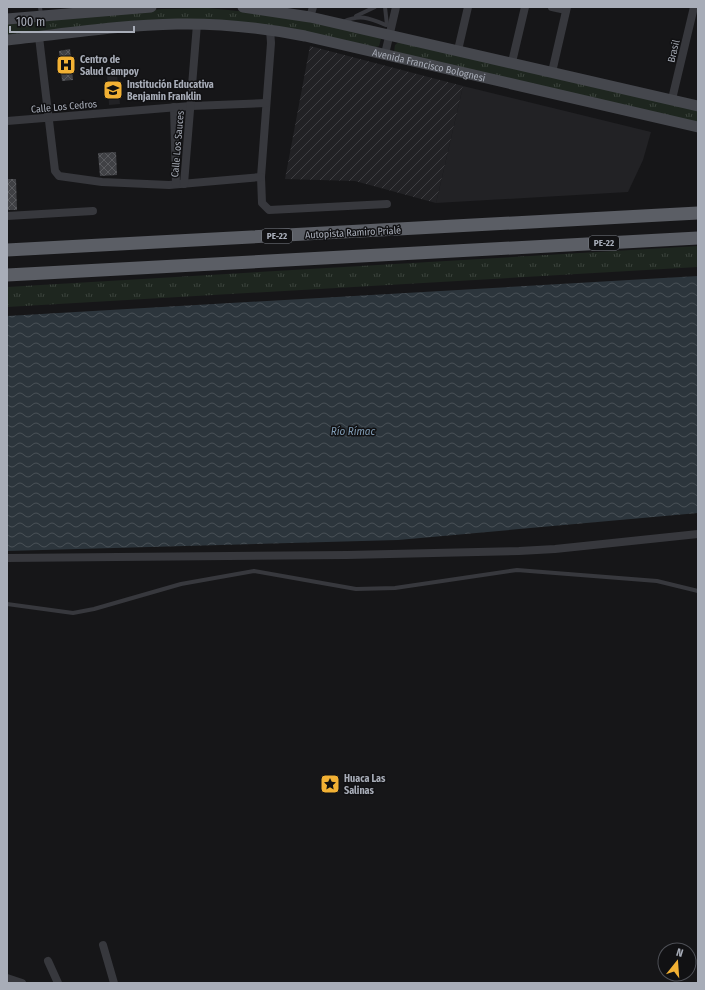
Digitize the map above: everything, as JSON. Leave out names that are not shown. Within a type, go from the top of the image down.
[{"type":"highway","name":"Autopista Ramiro Prialé","points":[[7,250],[698,213]]},
{"type":"highway","name":"PE-22","points":[[7,275],[698,238]]},
{"type":"main road","points":[[7,19],[41,11],[151,7]]},
{"type":"main road","name":"Avenida Francisco Bolognesi","points":[[244,7],[312,12],[338,24],[389,29],[458,50],[698,106]]},
{"type":"main road","name":"Avenida Francisco Bolognesi","points":[[7,40],[158,25],[197,24],[248,26],[385,54],[698,127]]},
{"type":"street","points":[[385,54],[389,29],[396,7]]},
{"type":"street","points":[[458,50],[468,7]]},
{"type":"street","points":[[512,62],[524,7]]},
{"type":"street","points":[[552,7],[566,9],[552,72]]},
{"type":"street","name":"Brasil","points":[[672,100],[694,7]]},
{"type":"street","name":"Calle Los Sauces","points":[[180,184],[191,106],[197,24]]},
{"type":"street","points":[[270,30],[271,43],[261,177],[262,203],[269,210],[387,204]]},
{"type":"street","points":[[39,37],[55,171],[59,176],[102,182],[180,184],[261,177]]},
{"type":"street","name":"Calle Los Cedros","points":[[7,121],[174,107],[266,103]]},
{"type":"street","points":[[174,107],[180,184]]},
{"type":"street","points":[[7,216],[93,211]]},
{"type":"street","points":[[7,558],[346,555],[519,551],[555,549],[698,534]]},
{"type":"street","points":[[104,945],[114,983]]},
{"type":"street","points":[[48,961],[58,983]]},
{"type":"street","points":[[7,978],[22,983]]},
{"type":"lane","points":[[338,24],[375,7]]},
{"type":"lane","points":[[385,7],[389,29]]},
{"type":"lane","points":[[355,17],[373,20],[389,29]]},
{"type":"lane","points":[[7,604],[73,613],[101,607],[181,584],[254,571],[356,590],[395,588],[517,570],[657,581],[698,591]]},
{"type":"shaded area","points":[[310,46],[463,86],[436,203],[355,181],[285,179]]},
{"type":"shaded area","name":"Institución Educativa Benjamin Franklin","points":[[117,74],[120,104],[109,105],[107,75]]},
{"type":"shaded area","points":[[463,86],[651,132],[643,160],[628,192],[436,203]]},
{"type":"green space","points":[[208,8],[270,14],[379,35],[381,39],[379,46],[374,48],[266,25],[7,36],[7,23],[162,9]]},
{"type":"green space","points":[[400,41],[698,109],[698,125],[394,52],[395,45]]},
{"type":"green space","points":[[698,246],[698,267],[7,307],[7,287]]},
{"type":"water","name":"Río Rímac","points":[[698,276],[698,513],[398,540],[7,551],[7,316]]},
{"type":"building","name":"Centro de Salud Campoy","points":[[70,49],[73,80],[62,81],[59,51]]},
{"type":"building","points":[[116,152],[117,175],[100,176],[98,153]]},
{"type":"building","points":[[7,179],[16,179],[17,210],[7,210]]},
{"type":"place","name":"Centro de Salud Campoy","points":[[66,65]]},
{"type":"place","name":"Institución Educativa Benjamin Franklin","points":[[113,90]]},
{"type":"place","name":"Huaca Las Salinas","points":[[330,784]]}]
